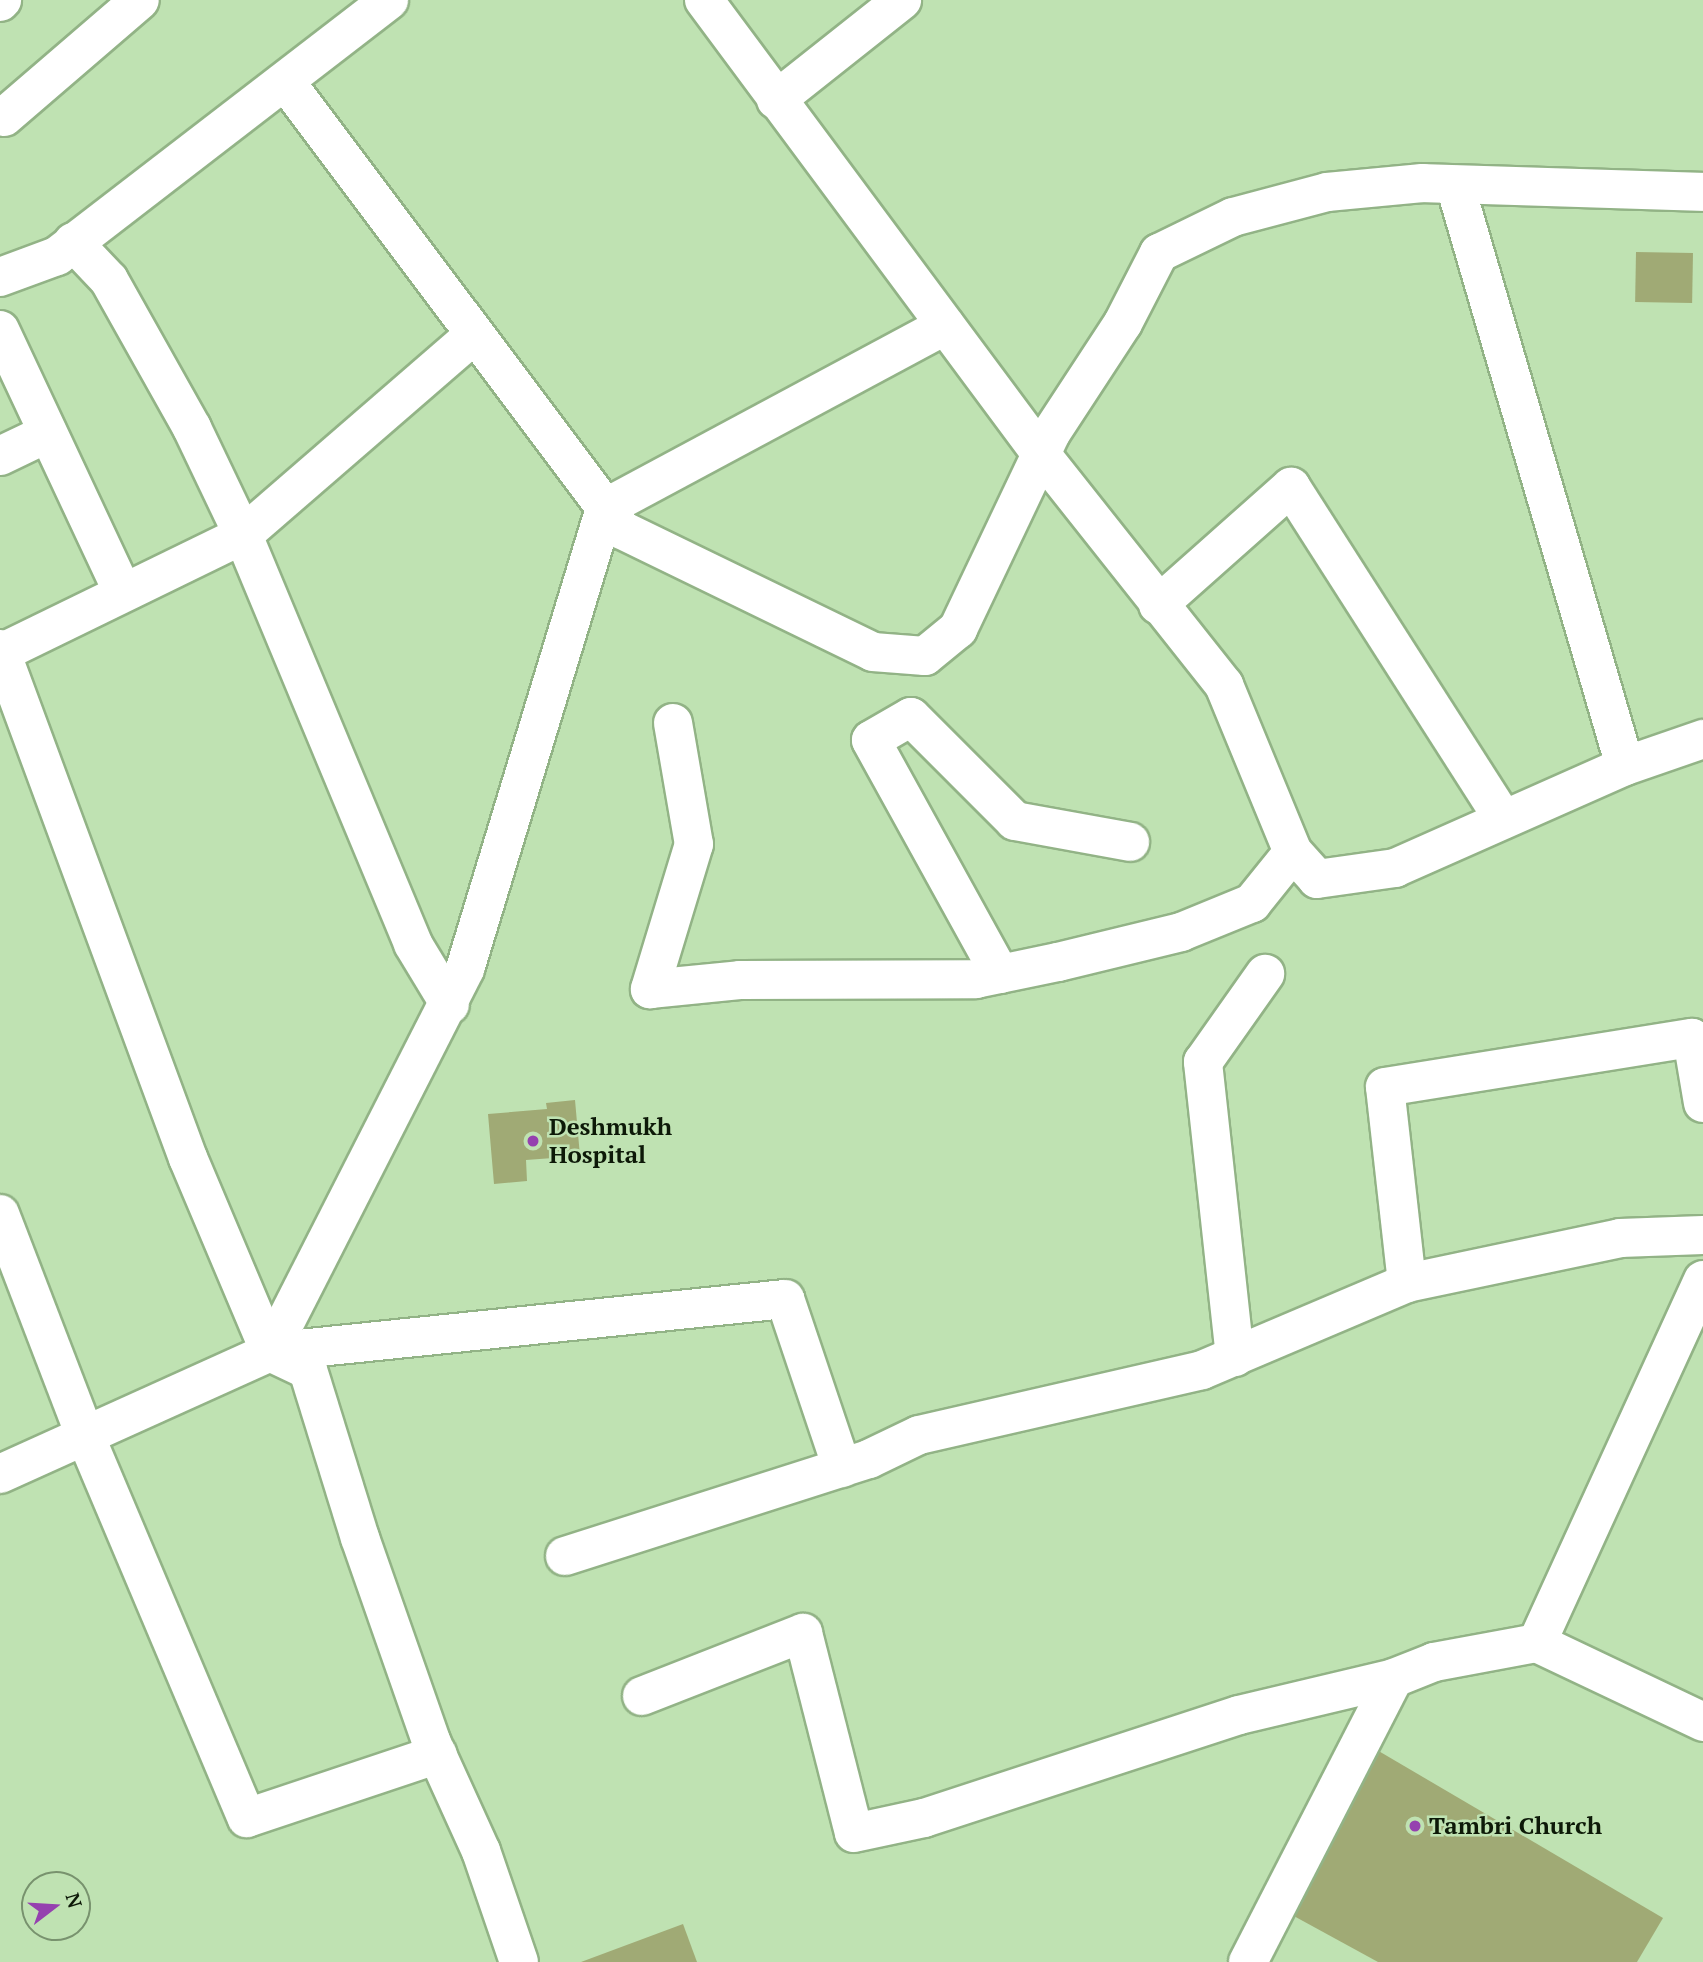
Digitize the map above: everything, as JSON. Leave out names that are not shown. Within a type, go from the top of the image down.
[{"type":"street","points":[[5,117],[140,0]]},
{"type":"street","points":[[0,277],[57,256],[389,0]]},
{"type":"street","points":[[704,0],[1041,454],[1224,685],[1293,852],[1317,879],[1395,868],[1625,766],[1703,738]]},
{"type":"street","points":[[776,100],[902,0]]},
{"type":"street","points":[[285,81],[622,530],[873,652],[925,656],[958,629],[1041,454],[1123,323],[1159,253],[1233,217],[1327,192],[1423,183],[1703,192]]},
{"type":"street","points":[[1455,185],[1625,766]]},
{"type":"street","points":[[73,242],[109,280],[143,337],[243,535],[413,944],[450,1004]]},
{"type":"street","points":[[270,1352],[450,1004],[532,760],[605,508],[945,326]]},
{"type":"street","points":[[0,330],[123,593]]},
{"type":"street","points":[[474,335],[243,535],[1,651],[188,1158],[270,1352],[309,1370],[360,1538],[438,1755],[481,1851],[519,1962]]},
{"type":"street","points":[[0,456],[48,433]]},
{"type":"street","points":[[1158,605],[1291,486],[1503,819]]},
{"type":"street","points":[[1000,974],[871,740],[911,717],[1015,821],[1130,842]]},
{"type":"street","points":[[673,723],[694,844],[650,989],[740,980],[976,979],[1000,974],[1181,932],[1240,908],[1252,903],[1293,852]]},
{"type":"street","points":[[1234,1357],[1203,1062],[1265,974]]},
{"type":"street","points":[[1406,1283],[1385,1087],[1692,1038],[1703,1103]]},
{"type":"street","points":[[0,1214],[84,1433],[247,1818],[438,1755]]},
{"type":"street","points":[[565,1556],[842,1468],[919,1435],[1132,1387],[1234,1357],[1406,1283],[1620,1238],[1703,1235]]},
{"type":"street","points":[[1537,1643],[1703,1280]]},
{"type":"street","points":[[0,1474],[84,1433],[270,1352],[785,1299],[842,1468]]},
{"type":"street","points":[[642,1696],[803,1633],[853,1833],[977,1802],[1239,1715],[1394,1678],[1434,1662],[1537,1643],[1703,1722]]},
{"type":"street","points":[[1248,1962],[1394,1678]]},
{"type":"building","points":[[1636,252],[1693,253],[1692,303],[1635,302]]},
{"type":"building","points":[[575,1100],[580,1156],[526,1160],[527,1181],[494,1184],[488,1114],[547,1109],[546,1103]]},
{"type":"building","name":"Tambri Church","points":[[1365,1743],[1663,1918],[1637,1962],[1378,1962],[1281,1909]]},
{"type":"building","points":[[683,1924],[697,1962],[581,1962]]},
{"type":"place","name":"Deshmukh Hospital","points":[[533,1141]]},
{"type":"place","name":"Tambri Church","points":[[1415,1826]]}]
